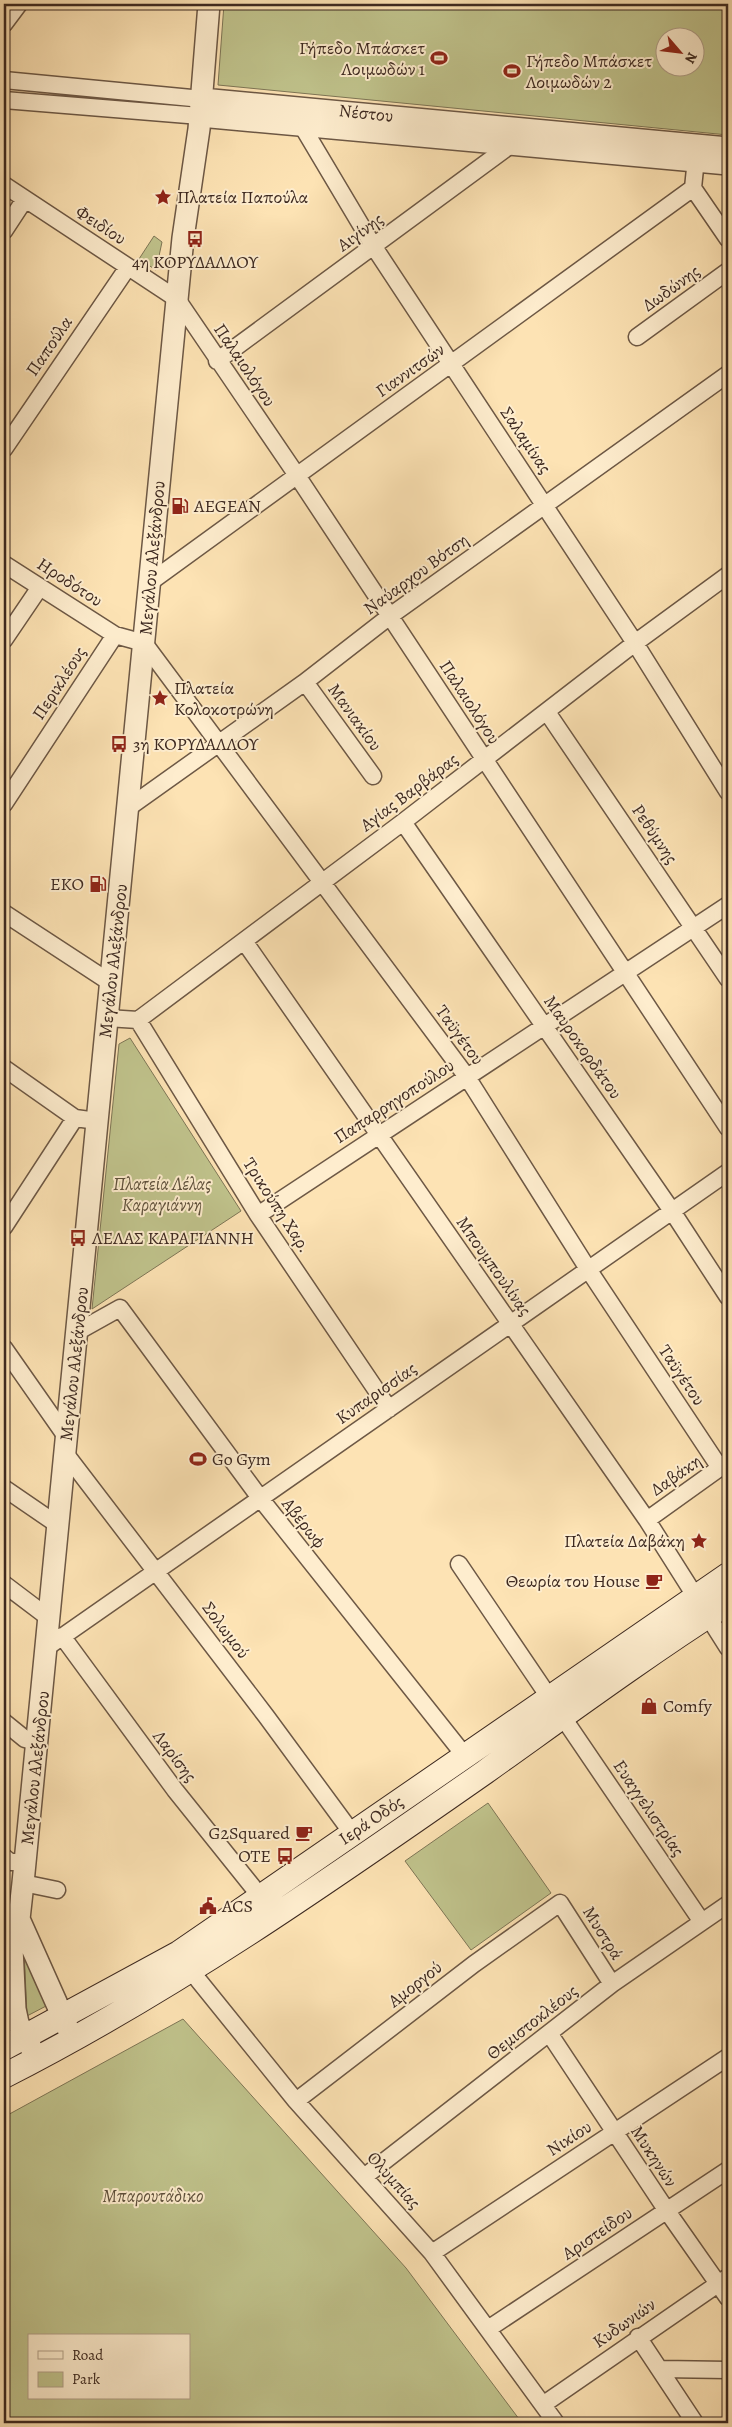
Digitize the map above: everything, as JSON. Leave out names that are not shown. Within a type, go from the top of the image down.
[{"type":"main road","name":"Ιερά Οδός","points":[[4,2048],[63,2018],[179,1953],[728,1575]]},
{"type":"main road","name":"Ιερά Οδός","points":[[4,2076],[73,2041],[191,1971],[368,1853],[562,1716],[728,1603]]},
{"type":"street","points":[[4,24],[19,4]]},
{"type":"street","name":"Μεγάλου Αλεξάνδρου","points":[[37,2059],[18,2023],[15,2009],[11,1923],[23,1883],[37,1742],[54,1642],[49,1618],[183,238],[201,107],[209,4]]},
{"type":"street","name":"Νέστου","points":[[4,80],[201,107],[696,153],[728,164]]},
{"type":"street","name":"Νέστου","points":[[4,100],[201,107]]},
{"type":"street","name":"Σαλαμίνας","points":[[303,116],[374,247],[635,642],[728,792]]},
{"type":"street","name":"Αιγίνης","points":[[217,361],[374,247],[513,136]]},
{"type":"street","name":"Νέστου","points":[[696,153],[728,148]]},
{"type":"street","points":[[696,153],[693,188],[728,240]]},
{"type":"street","name":"Φειδίου","points":[[4,185],[177,299]]},
{"type":"street","name":"Γιαννιτσών","points":[[149,583],[296,474],[452,365],[693,188]]},
{"type":"street","points":[[4,231],[25,199]]},
{"type":"street","name":"Παπούλα","points":[[4,449],[128,267]]},
{"type":"street","name":"Δωδώνης","points":[[637,338],[728,271]]},
{"type":"street","name":"Παλαιολόγου","points":[[177,299],[217,361],[296,474],[728,1128]]},
{"type":"street","name":"Ναύαρχου Βότση","points":[[128,808],[220,744],[305,682],[390,616],[728,374]]},
{"type":"street","name":"Ηροδότου","points":[[4,564],[115,635]]},
{"type":"street","name":"Αγίας Βαρβάρας","points":[[138,1020],[403,822],[635,642],[728,575]]},
{"type":"street","points":[[4,640],[40,587]]},
{"type":"street","points":[[115,635],[144,643]]},
{"type":"street","name":"Περικλέους","points":[[4,804],[115,635]]},
{"type":"street","name":"Ταϋγέτου","points":[[144,643],[467,1077],[588,1270],[724,1465]]},
{"type":"street","name":"Μανιακίου","points":[[305,682],[373,776]]},
{"type":"street","name":"Ρεθύμνης","points":[[547,712],[728,979]]},
{"type":"street","name":"Μαυροκορδάτου","points":[[403,822],[672,1210],[728,1297]]},
{"type":"street","name":"Παπαρρηγοπούλου","points":[[258,1215],[728,905]]},
{"type":"street","points":[[4,912],[111,983]]},
{"type":"street","name":"Μπουμπουλίνας","points":[[244,941],[647,1520],[728,1648]]},
{"type":"street","points":[[107,1018],[138,1020]]},
{"type":"street","name":"Τρικούπη Χαρ.","points":[[138,1020],[258,1215],[389,1408]]},
{"type":"street","points":[[4,1068],[75,1118],[98,1121]]},
{"type":"street","points":[[4,1227],[75,1118]]},
{"type":"street","name":"Κυπαρισσίας","points":[[54,1642],[728,1172]]},
{"type":"street","name":"Αβέρωφ","points":[[77,1332],[120,1308],[260,1498],[465,1756]]},
{"type":"street","name":"Σολωμού","points":[[4,1348],[66,1445],[156,1571],[352,1833]]},
{"type":"street","name":"Δαβάκη","points":[[647,1520],[724,1465]]},
{"type":"street","points":[[4,1488],[58,1525]]},
{"type":"street","points":[[459,1564],[549,1697]]},
{"type":"street","points":[[4,1584],[49,1618]]},
{"type":"street","name":"Λαρίσης","points":[[54,1642],[260,1896]]},
{"type":"street","name":"Ευαγγελιστρίας","points":[[562,1716],[702,1922]]},
{"type":"street","points":[[4,1722],[25,1739],[37,1742]]},
{"type":"street","points":[[4,1857],[10,1862],[26,1862]]},
{"type":"street","points":[[23,1883],[57,1890]]},
{"type":"street","name":"Μυστρά","points":[[560,1902],[612,1984]]},
{"type":"street","name":"Αμοργού","points":[[296,2101],[474,1964],[560,1902]]},
{"type":"street","name":"Θεμιστοκλέους","points":[[364,2177],[612,1984],[728,1904]]},
{"type":"street","points":[[11,1923],[63,2018],[73,2041]]},
{"type":"street","name":"Ολυμπίας","points":[[191,1971],[296,2101],[432,2253],[544,2404],[556,2423]]},
{"type":"street","name":"Μυκηνών","points":[[549,2033],[666,2211],[723,2280],[728,2298]]},
{"type":"street","name":"Νικίου","points":[[432,2253],[728,2057]]},
{"type":"street","name":"Αριστείδου","points":[[488,2330],[728,2170]]},
{"type":"street","name":"Κυδωνιών","points":[[544,2404],[638,2337],[723,2280]]},
{"type":"street","points":[[638,2337],[695,2423]]},
{"type":"street","points":[[661,2369],[728,2370]]},
{"type":"green space","points":[[224,4],[728,4],[728,135],[218,85]]},
{"type":"green space","points":[[154,236],[162,242],[156,270],[139,259]]},
{"type":"green space","name":"Πλατεία Λέλας Καραγιάννη","points":[[130,1038],[241,1211],[92,1309],[119,1044]]},
{"type":"green space","points":[[488,1803],[551,1893],[471,1950],[405,1861]]},
{"type":"green space","points":[[24,1949],[48,2005],[27,2016]]},
{"type":"green space","name":"Μπαρουτάδικο","points":[[183,2019],[406,2268],[522,2423],[4,2423],[4,2117]]},
{"type":"place","name":"Γήπεδο Μπάσκετ Λοιμωδών 1","points":[[439,58]]},
{"type":"place","name":"Γήπεδο Μπάσκετ Λοιμωδών 2","points":[[512,71]]},
{"type":"place","name":"Πλατεία Παπούλα","points":[[163,197]]},
{"type":"place","name":"4η ΚΟΡΥΔΑΛΛΟΥ","points":[[195,239]]},
{"type":"place","name":"AEGEAN","points":[[180,506]]},
{"type":"place","name":"Πλατεία Κολοκοτρώνη","points":[[160,698]]},
{"type":"place","name":"3η ΚΟΡΥΔΑΛΛΟΥ","points":[[119,744]]},
{"type":"place","name":"EKO","points":[[98,884]]},
{"type":"place","name":"ΛΕΛΑΣ ΚΑΡΑΓΙΑΝΝΗ","points":[[78,1238]]},
{"type":"place","name":"Go Gym","points":[[198,1459]]},
{"type":"place","name":"Πλατεία Δαβάκη","points":[[699,1541]]},
{"type":"place","name":"Θεωρία του House","points":[[654,1581]]},
{"type":"place","name":"Comfy","points":[[649,1706]]},
{"type":"place","name":"G2Squared","points":[[304,1833]]},
{"type":"place","name":"ΟΤΕ","points":[[285,1856]]},
{"type":"place","name":"ACS","points":[[208,1906]]}]
